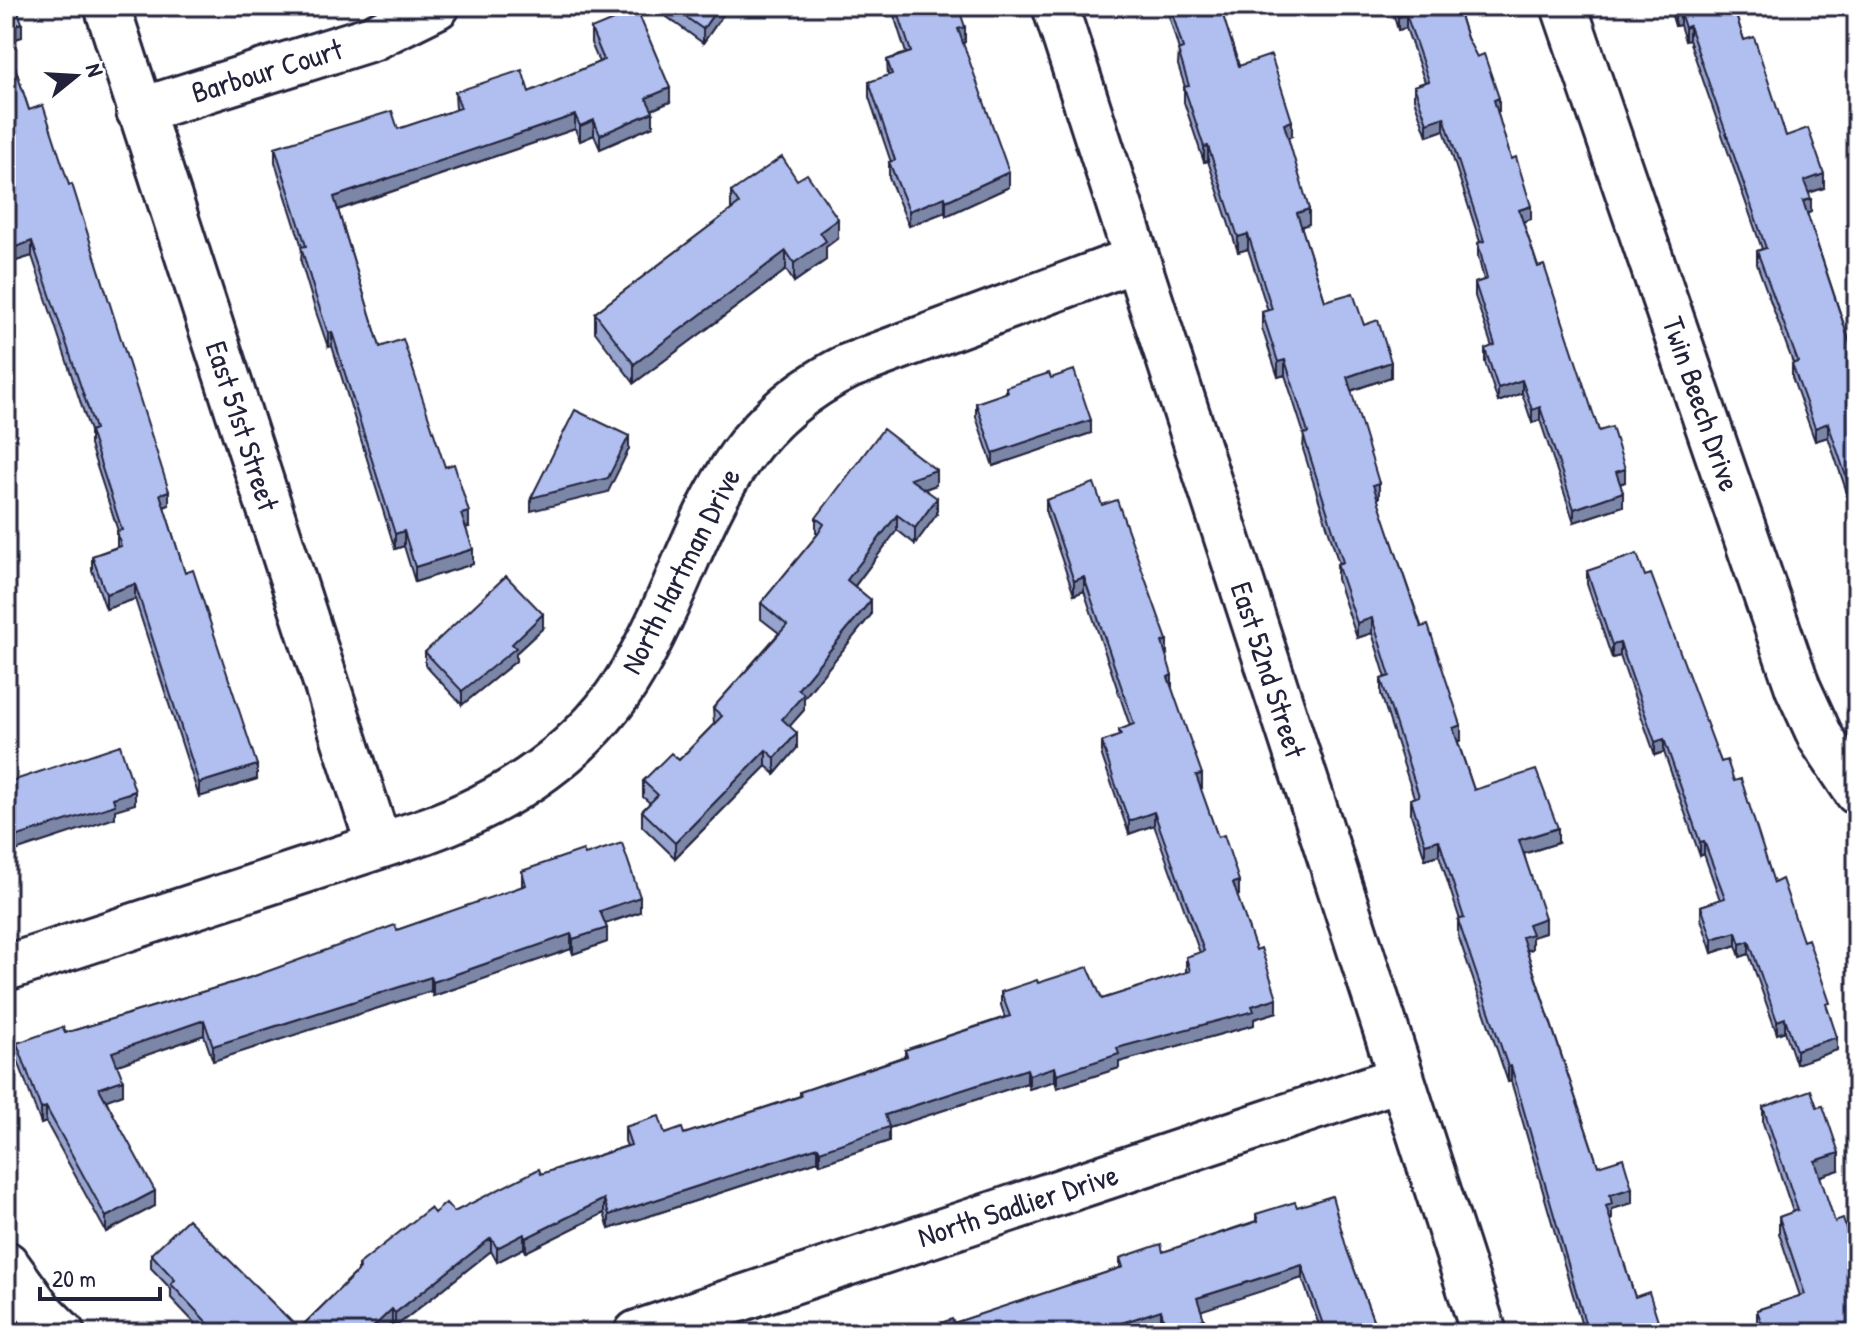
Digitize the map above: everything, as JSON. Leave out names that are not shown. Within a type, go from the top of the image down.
[{"type":"street","name":"East 51st Street","points":[[107,6],[379,846]]},
{"type":"street","name":"Barbour Court","points":[[139,111],[372,38],[437,6]]},
{"type":"street","name":"East 52nd Street","points":[[1055,6],[1399,1079],[1484,1333]]},
{"type":"street","name":"Twin Beech Drive","points":[[1564,6],[1798,688],[1821,738],[1857,792]]},
{"type":"street","name":"North Hartman Drive","points":[[6,968],[462,818],[513,791],[586,731],[633,671],[730,469],[780,410],[814,385],[849,366],[1136,259]]},
{"type":"street","name":"North Sadlier Drive","points":[[637,1333],[1399,1079]]},
{"type":"street","points":[[6,1264],[40,1311],[62,1333]]},
{"type":"building","points":[[6,6],[16,6],[22,23],[6,28]]},
{"type":"building","points":[[670,6],[719,6],[703,29]]},
{"type":"building","points":[[896,6],[958,6],[965,27],[958,29],[1009,172],[946,201],[945,197],[909,211],[889,162],[895,160],[869,82],[892,74],[887,60],[911,52]]},
{"type":"building","points":[[1170,6],[1220,6],[1239,66],[1271,55],[1292,121],[1284,124],[1309,209],[1297,213],[1325,301],[1353,293],[1364,325],[1378,320],[1391,362],[1347,377],[1379,483],[1373,485],[1421,627],[1428,625],[1461,725],[1453,728],[1474,790],[1536,770],[1558,828],[1519,840],[1545,918],[1528,924],[1532,934],[1522,937],[1598,1166],[1623,1158],[1632,1188],[1610,1195],[1612,1204],[1606,1206],[1635,1297],[1649,1292],[1662,1333],[1588,1333],[1511,1066],[1508,1067],[1458,920],[1464,918],[1439,840],[1425,844],[1411,799],[1419,796],[1381,679],[1390,676],[1372,618],[1357,623],[1337,564],[1343,562],[1303,434],[1308,433],[1285,360],[1278,362],[1262,312],[1272,309],[1248,234],[1238,237],[1208,146],[1204,147],[1184,87],[1189,86],[1178,50],[1183,48]]},
{"type":"building","points":[[1395,6],[1457,6],[1477,57],[1484,54],[1499,98],[1494,100],[1511,159],[1516,157],[1531,206],[1519,210],[1538,267],[1544,265],[1599,431],[1612,427],[1625,469],[1616,472],[1623,492],[1574,509],[1540,407],[1532,410],[1522,380],[1498,388],[1485,349],[1495,345],[1475,283],[1487,279],[1478,243],[1484,241],[1444,117],[1427,123],[1414,86],[1429,81],[1406,14],[1398,17]]},
{"type":"building","points":[[1673,6],[1733,6],[1744,40],[1754,37],[1786,136],[1808,128],[1824,174],[1804,181],[1811,199],[1803,201],[1857,365],[1857,509],[1828,423],[1815,428],[1792,364],[1798,362],[1757,251],[1766,248],[1689,26],[1685,28],[1680,12],[1675,13]]},
{"type":"building","points":[[637,10],[670,88],[646,98],[653,112],[600,135],[594,120],[580,126],[575,115],[334,197],[380,347],[403,339],[445,467],[454,464],[469,512],[461,514],[473,549],[415,567],[404,531],[395,534],[332,332],[328,333],[315,294],[301,247],[306,246],[275,147],[392,111],[398,129],[461,108],[455,92],[522,70],[529,92],[604,60],[591,29]]},
{"type":"building","points":[[6,40],[29,110],[43,105],[69,185],[72,184],[169,491],[160,494],[185,573],[193,570],[257,765],[199,783],[135,584],[106,594],[92,556],[121,546],[117,531],[122,530],[90,431],[95,429],[32,241],[13,248],[6,225]]},
{"type":"building","points":[[782,157],[797,180],[807,174],[838,219],[820,232],[826,241],[794,263],[786,251],[634,364],[595,313],[739,204],[731,192]]},
{"type":"building","points":[[1074,370],[1091,420],[993,453],[976,403],[1008,392],[1006,387],[1049,373],[1051,378]]},
{"type":"building","points":[[575,410],[629,436],[608,478],[531,498]]},
{"type":"building","points":[[883,429],[936,470],[910,479],[937,498],[915,528],[897,515],[847,580],[871,600],[798,689],[804,694],[782,719],[797,733],[775,758],[766,750],[675,843],[642,811],[658,795],[643,781],[671,753],[679,760],[722,716],[713,708],[787,625],[761,603],[818,534],[824,524],[816,518]]},
{"type":"building","points":[[1094,483],[1102,505],[1117,500],[1167,640],[1162,642],[1172,675],[1168,677],[1202,774],[1196,775],[1218,837],[1224,835],[1239,881],[1233,883],[1256,950],[1261,948],[1277,998],[1252,1006],[1254,1011],[1117,1048],[1119,1054],[1057,1074],[1055,1067],[1029,1075],[1027,1069],[885,1115],[889,1127],[820,1151],[818,1147],[609,1215],[604,1199],[526,1238],[524,1234],[497,1248],[491,1238],[395,1313],[392,1309],[367,1333],[227,1333],[219,1325],[214,1330],[171,1284],[175,1280],[151,1254],[188,1219],[299,1329],[360,1269],[358,1265],[430,1208],[434,1213],[446,1203],[454,1212],[539,1169],[541,1174],[631,1145],[625,1127],[659,1116],[665,1134],[682,1128],[684,1134],[801,1096],[800,1092],[907,1056],[905,1050],[1010,1016],[1001,992],[1037,980],[1038,983],[1088,967],[1102,999],[1190,971],[1186,957],[1204,951],[1154,812],[1129,821],[1114,780],[1102,742],[1121,735],[1119,730],[1134,724],[1084,577],[1074,581],[1046,500]]},
{"type":"building","points":[[1637,554],[1645,576],[1651,574],[1721,762],[1727,760],[1734,781],[1741,779],[1774,883],[1782,879],[1803,941],[1808,939],[1830,1003],[1826,1004],[1837,1037],[1796,1050],[1785,1018],[1777,1021],[1749,941],[1740,944],[1736,932],[1712,939],[1701,906],[1725,898],[1704,841],[1700,842],[1664,739],[1655,742],[1620,643],[1612,645],[1587,571]]},
{"type":"building","points":[[506,576],[543,614],[512,644],[516,648],[462,691],[425,652]]},
{"type":"building","points":[[120,745],[135,791],[113,798],[115,805],[6,840],[6,783]]},
{"type":"building","points":[[622,843],[640,897],[600,911],[607,928],[573,939],[571,934],[433,982],[431,977],[213,1046],[204,1020],[112,1052],[123,1080],[99,1088],[155,1191],[106,1217],[46,1107],[41,1109],[17,1043],[63,1027],[65,1033],[252,977],[395,925],[397,930],[526,885],[522,871],[583,850],[585,855]]},
{"type":"building","points":[[1811,1090],[1817,1107],[1823,1106],[1839,1153],[1815,1161],[1835,1222],[1843,1219],[1857,1261],[1857,1333],[1765,1333],[1757,1310],[1805,1294],[1779,1217],[1798,1210],[1763,1107]]},
{"type":"building","points":[[1332,1196],[1347,1250],[1378,1333],[1326,1333],[1302,1265],[1197,1298],[1204,1319],[1167,1331],[1161,1310],[1097,1333],[913,1333],[952,1319],[954,1323],[1123,1267],[1120,1258],[1161,1244],[1163,1252],[1258,1221],[1256,1214],[1295,1202],[1297,1207]]}]
